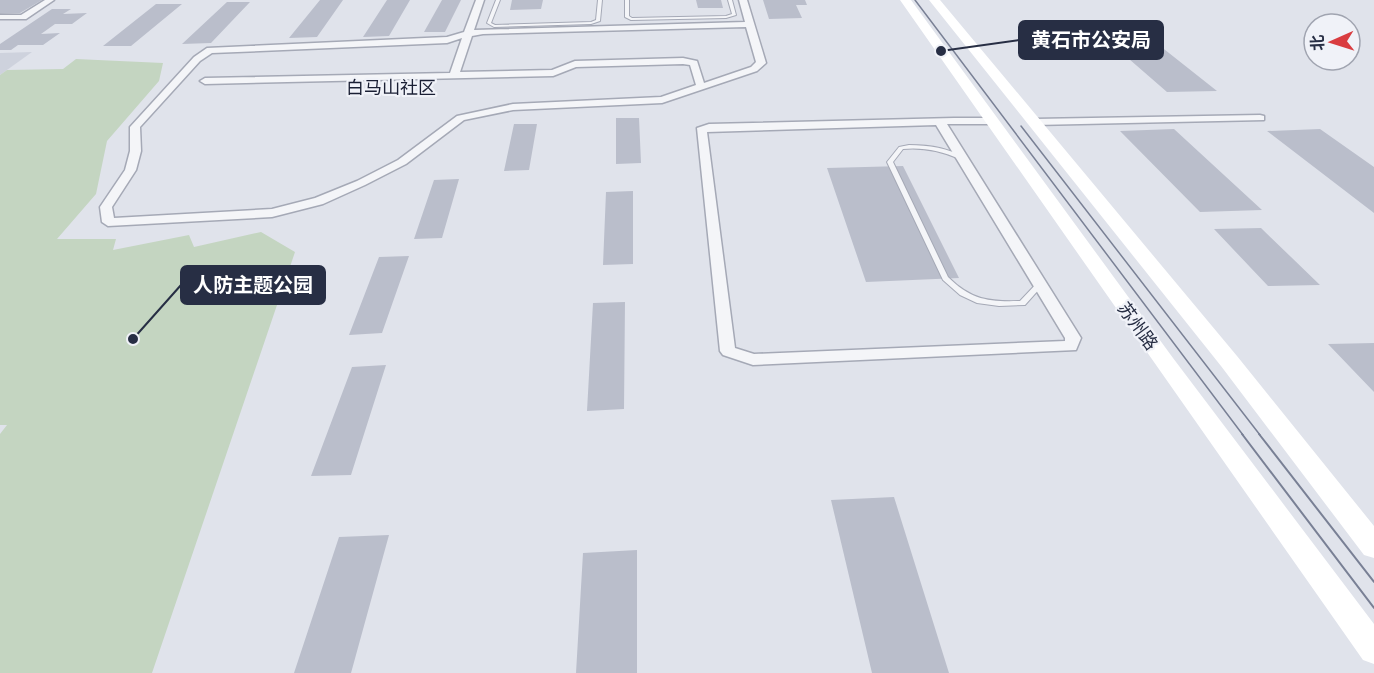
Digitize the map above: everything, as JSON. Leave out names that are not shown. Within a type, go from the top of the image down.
[{"type":"main road","name":"苏州路","points":[[905,0],[1374,649]]},
{"type":"main road","points":[[934,0],[1229,361],[1374,546]]},
{"type":"street","points":[[0,17],[23,16],[50,0]]},
{"type":"street","points":[[454,75],[480,0]]},
{"type":"street","points":[[743,0],[750,24],[761,63],[754,69],[662,100],[513,107],[460,118],[402,162],[361,183],[320,201],[272,213],[108,222],[106,207],[131,173],[137,149],[135,127],[197,59],[210,50],[447,40],[483,31],[750,24]]},
{"type":"street","points":[[206,81],[553,73],[575,64],[683,61],[694,63],[701,87]]},
{"type":"street","points":[[1035,122],[1260,118]]},
{"type":"street","points":[[940,122],[1073,338],[1071,346],[753,360],[728,351],[702,130],[709,127],[940,122],[992,121]]},
{"type":"lane","points":[[498,0],[489,23],[494,26],[591,23],[598,21],[600,0]]},
{"type":"lane","points":[[627,0],[627,17],[631,19],[726,17],[734,15],[730,0]]},
{"type":"lane","points":[[963,159],[942,150],[911,146],[901,148],[890,162],[945,278],[955,290],[971,299],[994,305],[1022,303],[1040,284]]},
{"type":"shaded area","points":[[32,52],[0,75],[0,53]]},
{"type":"green space","points":[[76,59],[163,63],[159,81],[107,141],[96,194],[57,239],[116,239],[113,250],[189,235],[194,247],[261,232],[295,252],[152,673],[0,673],[0,434],[7,425],[0,425],[0,75],[7,70],[63,69]]},
{"type":"building","points":[[0,0],[42,0],[20,13],[0,14]]},
{"type":"building","points":[[320,0],[343,0],[317,37],[289,38]]},
{"type":"building","points":[[387,0],[410,0],[389,36],[363,37]]},
{"type":"building","points":[[442,0],[461,0],[445,32],[424,32]]},
{"type":"building","points":[[512,0],[543,0],[541,9],[510,10]]},
{"type":"building","points":[[696,0],[721,0],[723,8],[698,8]]},
{"type":"building","points":[[763,0],[805,0],[807,5],[796,5],[802,18],[769,19]]},
{"type":"building","points":[[227,2],[250,2],[211,43],[182,44]]},
{"type":"building","points":[[156,4],[182,4],[131,46],[103,46]]},
{"type":"building","points":[[52,9],[71,9],[63,14],[87,13],[72,24],[55,24],[41,34],[60,33],[43,45],[18,45],[11,50],[0,50],[0,44]]},
{"type":"building","points":[[1150,38],[1217,91],[1167,92],[1106,39]]},
{"type":"building","points":[[616,118],[639,118],[641,163],[616,164]]},
{"type":"building","points":[[514,124],[537,124],[529,170],[504,171]]},
{"type":"building","points":[[1174,129],[1262,210],[1200,212],[1120,131]]},
{"type":"building","points":[[1320,129],[1374,167],[1374,213],[1267,131]]},
{"type":"building","points":[[903,166],[959,278],[866,282],[827,168]]},
{"type":"building","points":[[459,179],[442,238],[414,239],[434,180]]},
{"type":"building","points":[[633,191],[633,264],[603,265],[606,192]]},
{"type":"building","points":[[1261,228],[1320,285],[1268,286],[1214,229]]},
{"type":"building","points":[[409,256],[382,333],[349,335],[379,257]]},
{"type":"building","points":[[625,302],[624,409],[587,411],[593,303]]},
{"type":"building","points":[[1374,343],[1374,392],[1328,344]]},
{"type":"building","points":[[386,365],[351,475],[311,476],[352,367]]},
{"type":"building","points":[[894,497],[949,673],[872,673],[831,500]]},
{"type":"building","points":[[389,535],[351,673],[294,673],[339,537]]},
{"type":"building","points":[[637,550],[637,673],[576,673],[583,553]]},
{"type":"tram line","points":[[915,0],[1243,435]]},
{"type":"tram line","points":[[1021,126],[1260,435]]},
{"type":"tram line","points":[[1242,434],[1374,608]]},
{"type":"tram line","points":[[1259,434],[1374,582]]},
{"type":"place","name":"黄石市公安局","points":[[941,51]]},
{"type":"place","name":"人防主题公园","points":[[133,339]]},
{"type":"district","name":"白马山社区","points":[[391,87]]}]
